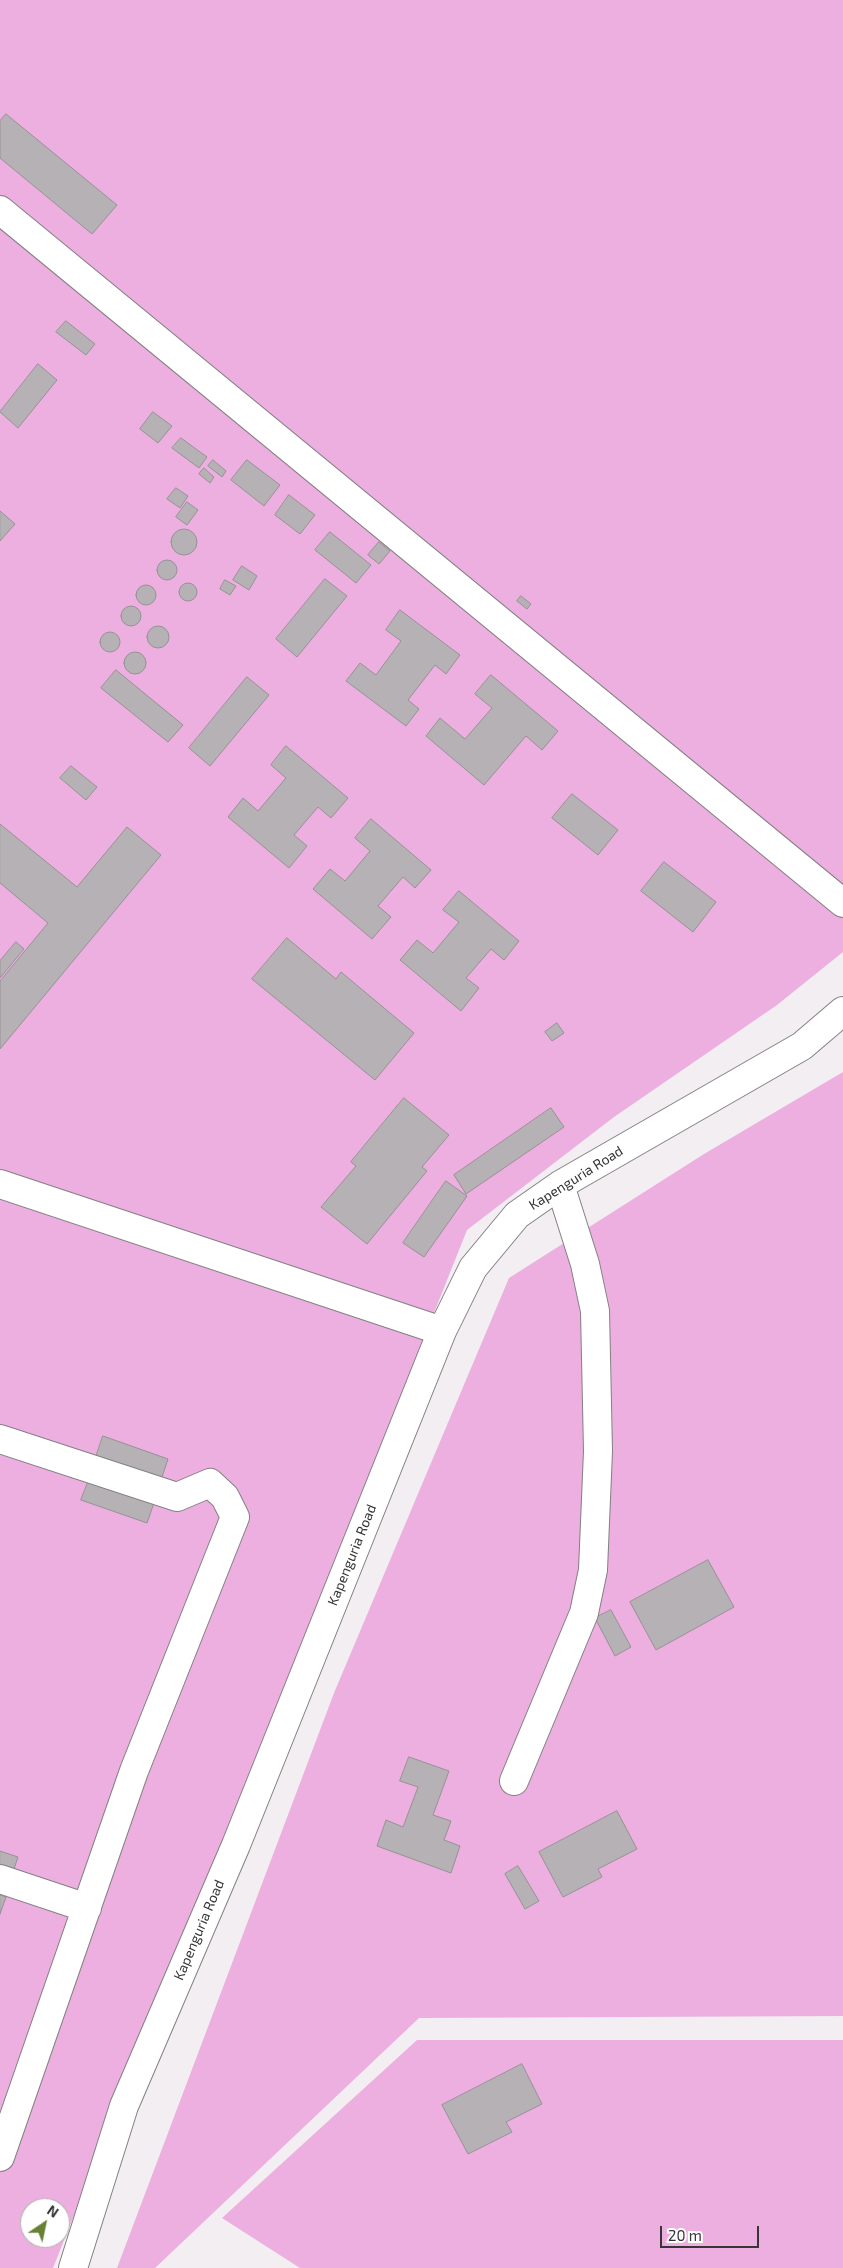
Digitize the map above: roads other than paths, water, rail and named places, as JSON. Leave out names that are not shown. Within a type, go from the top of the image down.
[{"type":"street","points":[[0,210],[843,903]]},
{"type":"street","name":"Kapenguria Road","points":[[73,2268],[124,2106],[236,1845],[442,1331],[473,1268],[517,1215],[560,1186],[802,1046],[843,1011]]},
{"type":"street","points":[[0,1184],[442,1331]]},
{"type":"street","points":[[514,1781],[584,1613],[593,1570],[598,1451],[595,1311],[585,1264],[560,1186]]},
{"type":"street","points":[[0,1439],[177,1497],[210,1483],[225,1497],[235,1517],[134,1771],[0,2158]]},
{"type":"street","points":[[0,1879],[86,1908]]}]
